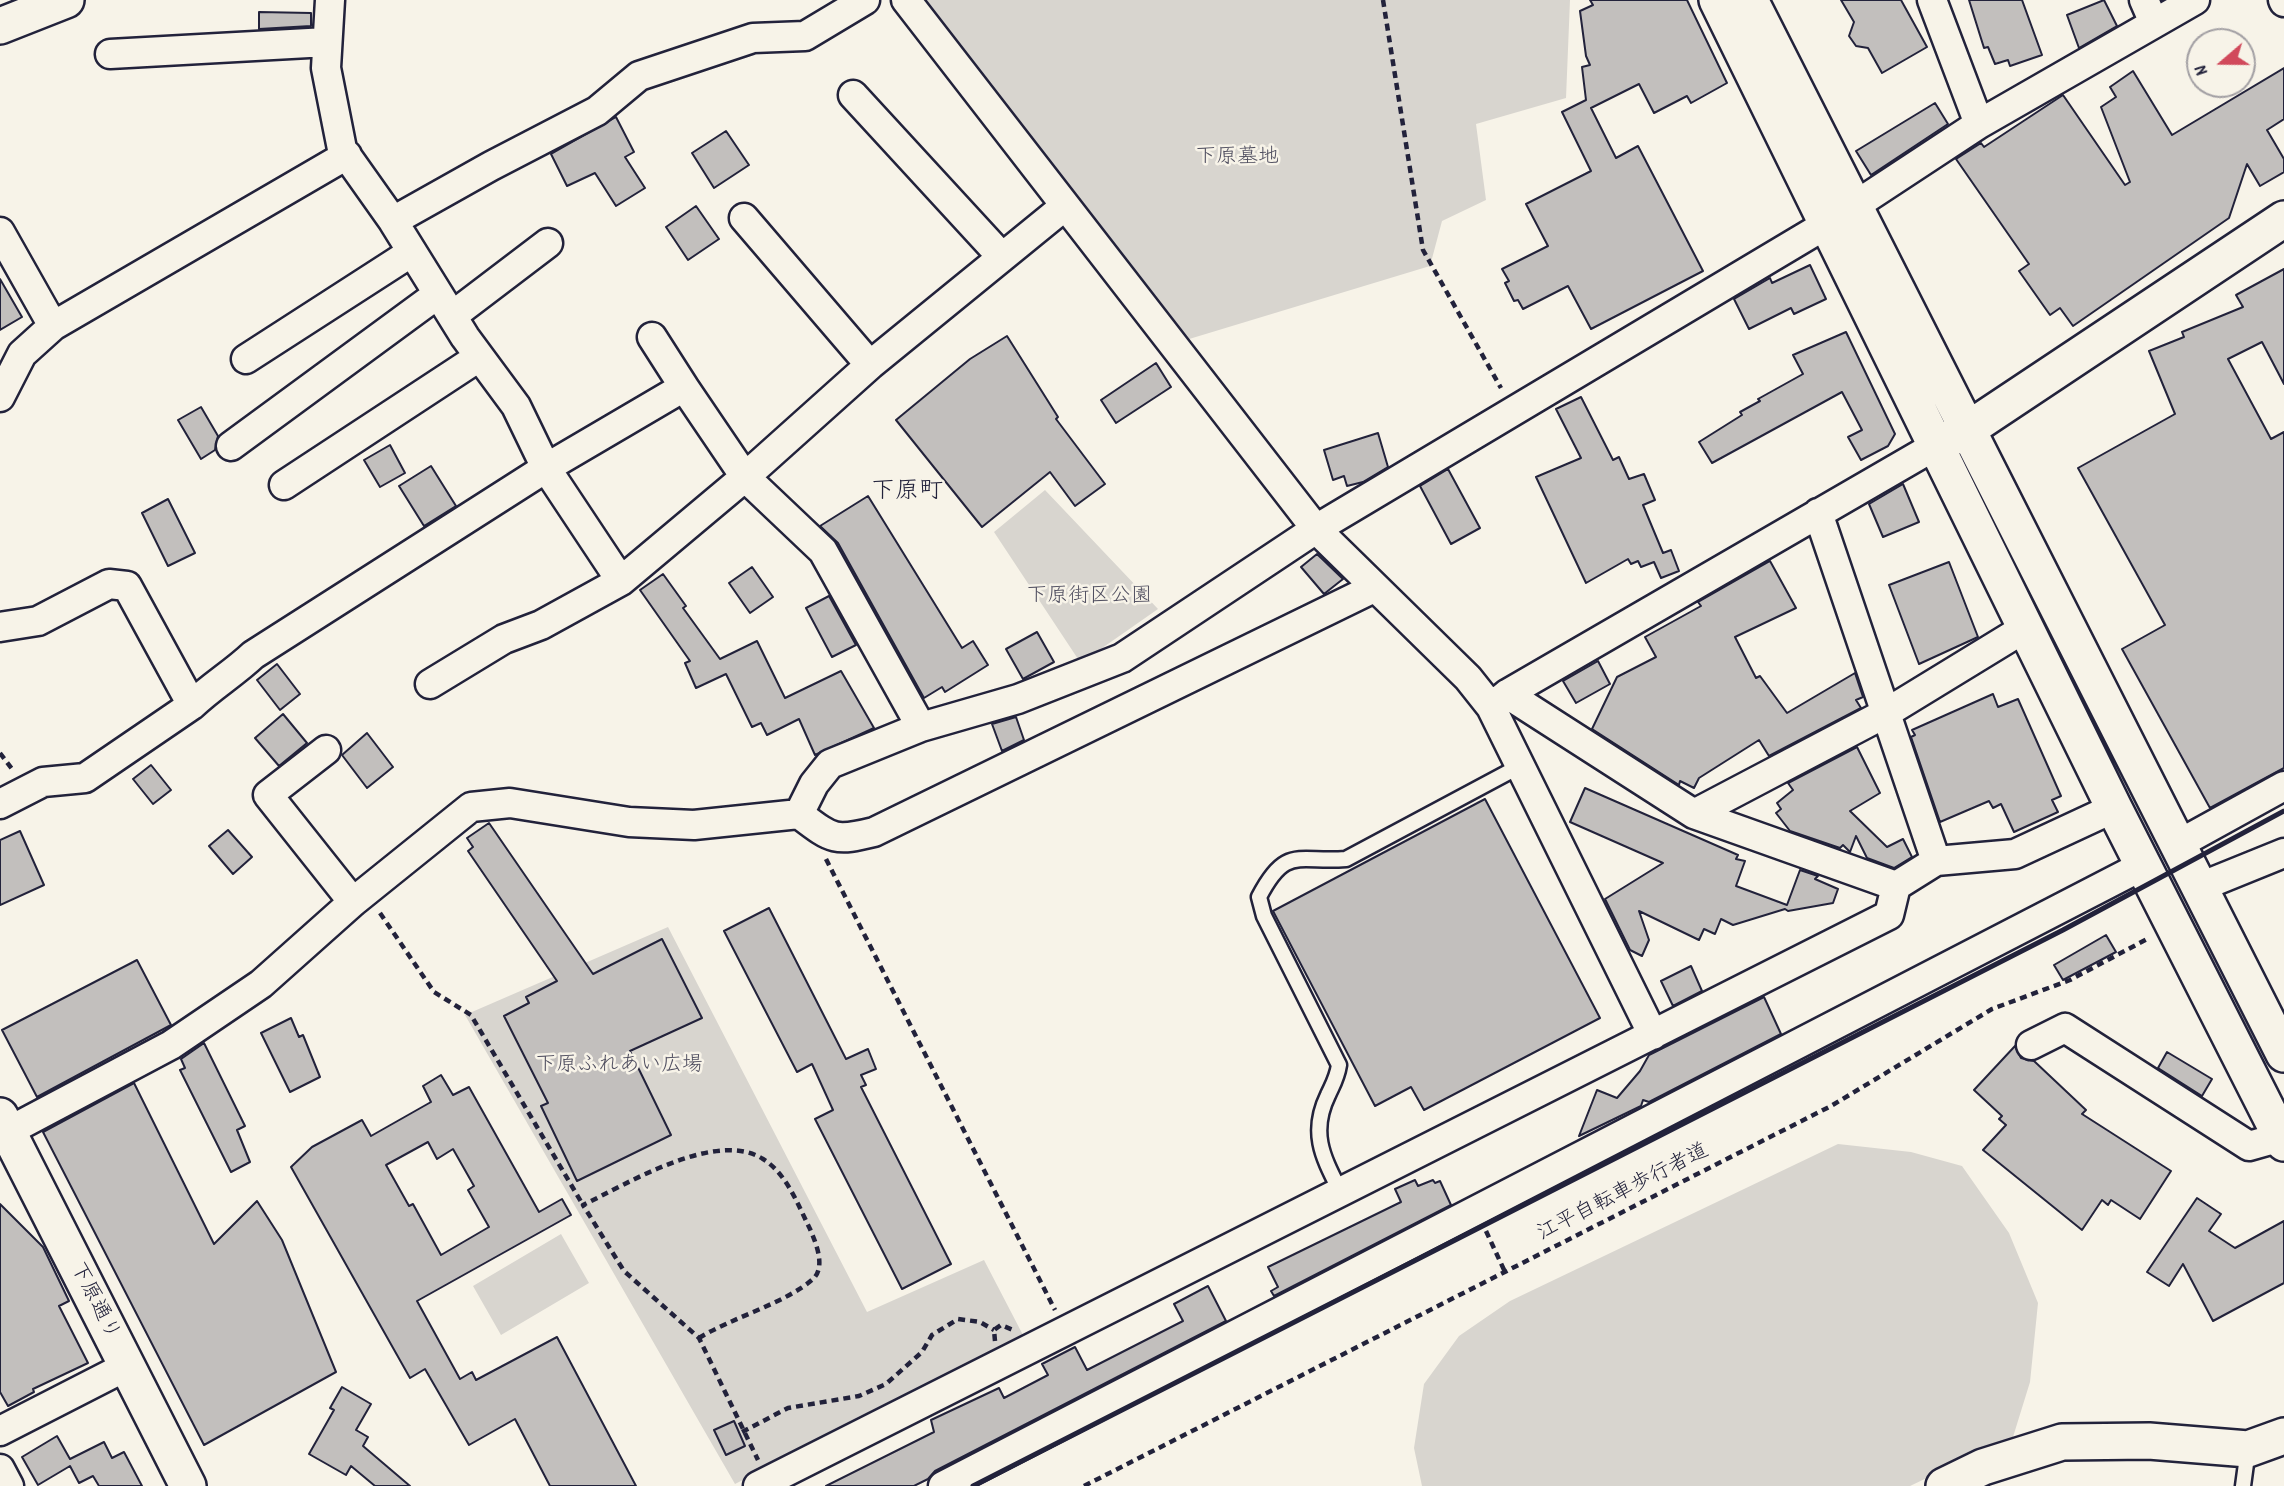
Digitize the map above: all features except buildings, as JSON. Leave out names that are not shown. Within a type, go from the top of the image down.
[{"type":"street","points":[[0,26],[66,0]]},
{"type":"street","points":[[330,0],[326,68],[342,149],[393,221],[479,357],[516,406],[546,468],[621,581]]},
{"type":"street","points":[[393,221],[597,111],[639,76],[753,38],[806,36],[866,0]]},
{"type":"street","points":[[906,0],[1316,528],[1468,678],[1499,701],[1694,814],[1896,887]]},
{"type":"street","points":[[1717,0],[1967,430],[2284,1054]]},
{"type":"street","points":[[1750,0],[1935,446],[2114,808],[2283,1133],[2249,1146],[2066,1028],[2031,1045]]},
{"type":"street","points":[[1932,0],[1979,124]]},
{"type":"street","points":[[810,822],[814,784],[830,764],[921,727],[1018,699],[1122,658],[1316,528],[1840,215],[2149,12],[2195,0]]},
{"type":"street","points":[[110,54],[327,42]]},
{"type":"street","points":[[853,95],[1002,257]]},
{"type":"street","points":[[0,397],[22,354],[53,327],[346,155]]},
{"type":"street","points":[[430,684],[504,639],[541,625],[621,581],[746,477],[870,365],[1066,206]]},
{"type":"street","points":[[744,218],[870,365]]},
{"type":"street","points":[[1499,701],[1818,513],[1967,430],[2284,219]]},
{"type":"street","points":[[0,232],[53,327]]},
{"type":"street","points":[[231,446],[445,305],[548,243]]},
{"type":"street","points":[[246,359],[412,252]]},
{"type":"street","points":[[652,337],[746,477],[822,551],[921,727]]},
{"type":"street","points":[[284,485],[479,357]]},
{"type":"street","points":[[0,804],[43,782],[85,778],[192,705],[219,679],[237,670],[253,655],[546,468],[684,387]]},
{"type":"street","points":[[1818,513],[1936,861]]},
{"type":"street","points":[[0,627],[38,621],[109,584],[120,583],[127,586],[192,705]]},
{"type":"street","points":[[4,1124],[182,1038],[261,984],[359,897],[471,807],[510,803],[629,822],[694,825],[810,822],[841,840],[874,832],[1374,588]]},
{"type":"street","points":[[1694,814],[1886,713],[2025,628]]},
{"type":"street","points":[[1499,701],[1520,766],[1653,1035]]},
{"type":"street","points":[[326,750],[268,795],[359,897]]},
{"type":"street","points":[[2177,845],[2284,786]]},
{"type":"street","points":[[761,1478],[1341,1193],[1889,915],[1896,887],[1936,861],[2015,854],[2114,808]]},
{"type":"street","points":[[2200,887],[2284,853]]},
{"type":"street","points":[[943,1486],[2144,865]]},
{"type":"street","name":"下原通り","points":[[4,1124],[125,1367],[188,1486]]},
{"type":"street","points":[[0,1431],[125,1367]]},
{"type":"street","points":[[1944,1486],[1983,1467],[2062,1442],[2149,1441],[2248,1449],[2284,1436]]},
{"type":"street","points":[[0,1469],[9,1486]]},
{"type":"lane","points":[[1341,1193],[1319,1149],[1320,1120],[1327,1096],[1336,1081],[1339,1065],[1264,916],[1259,897],[1268,879],[1284,862],[1304,857],[1324,861],[1346,859],[1520,766]]},
{"type":"lane","points":[[2243,1486],[2248,1449]]},
{"type":"path","points":[[1383,0],[1423,250],[1514,410]]},
{"type":"path","points":[[810,822],[828,867],[1065,1329]]},
{"type":"path","points":[[359,897],[433,992],[471,1015],[624,1271],[699,1338],[761,1478]]},
{"type":"path","name":"江平自転車歩行者道","points":[[1084,1486],[1832,1106],[1992,1009],[2070,980],[2175,925]]},
{"type":"path","points":[[583,1205],[651,1172],[712,1150],[743,1152],[762,1158],[782,1177],[814,1238],[820,1262],[815,1278],[699,1338]]},
{"type":"path","points":[[1477,1212],[1505,1272]]},
{"type":"path","points":[[742,1432],[788,1408],[859,1396],[886,1384],[922,1352],[932,1335],[958,1319],[980,1322],[994,1330]]},
{"type":"green space","name":"下原墓地","points":[[909,0],[1570,0],[1566,98],[1476,124],[1486,200],[1442,221],[1430,266],[1176,343]]},
{"type":"green space","name":"下原街区公園","points":[[1045,490],[1158,609],[1095,653],[1078,659],[994,532]]},
{"type":"green space","name":"下原ふれあい広場","points":[[668,927],[867,1312],[984,1260],[1024,1337],[735,1484],[465,1015]]},
{"type":"green space","points":[[1838,1144],[1911,1152],[1962,1166],[2009,1233],[2038,1303],[2030,1382],[2013,1437],[1910,1486],[1422,1486],[1414,1448],[1424,1384],[1459,1336],[1510,1301]]},
{"type":"green space","points":[[561,1234],[589,1283],[501,1335],[473,1286]]},
{"type":"railway","points":[[973,1486],[2063,930],[2284,811]]},
{"type":"district","name":"下原町","points":[[907,494]]}]
